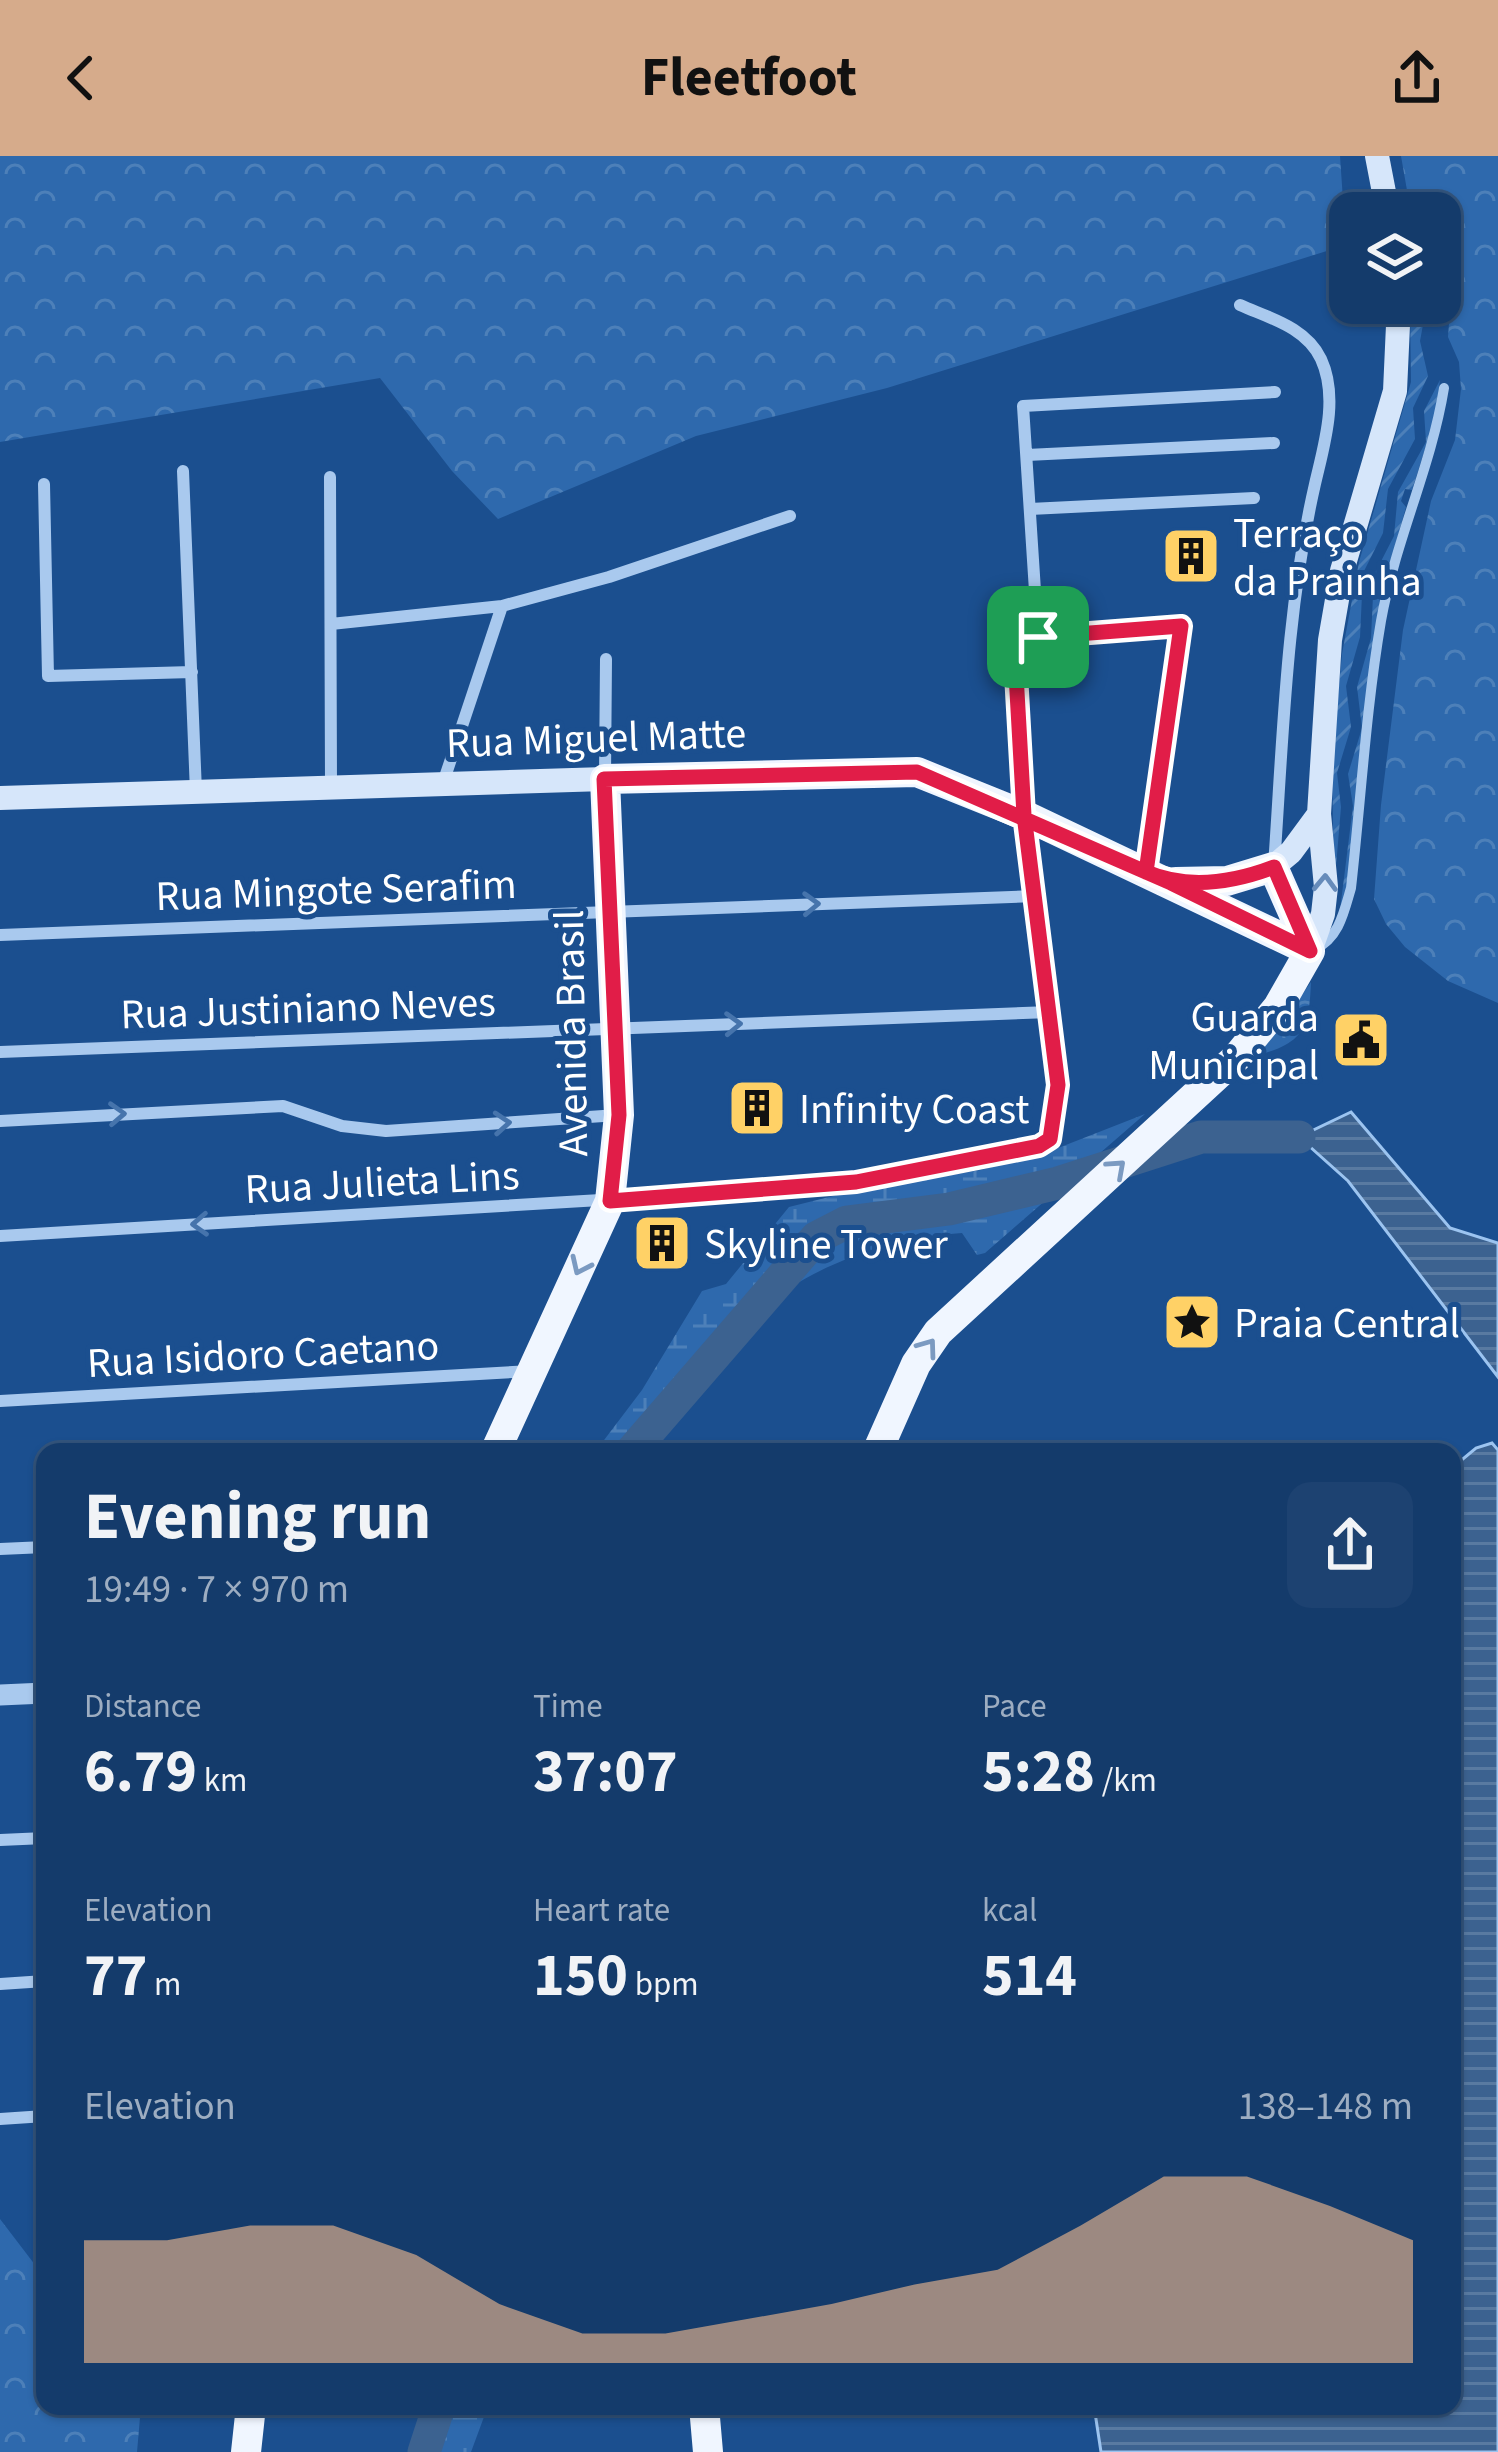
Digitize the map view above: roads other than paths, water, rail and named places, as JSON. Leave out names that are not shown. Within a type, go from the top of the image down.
[{"type":"main road","points":[[1377,156],[1384,192]]},
{"type":"main road","points":[[881,1443],[926,1347],[1216,1077],[1278,1006],[1310,951],[1323,914],[1326,887],[1319,814],[1330,640],[1342,572],[1395,391],[1398,324]]},
{"type":"main road","name":"Rua Miguel Matte","points":[[0,798],[898,770],[935,777],[1024,815],[1310,951]]},
{"type":"main road","name":"Avenida Brasil","points":[[499,1443],[610,1201],[619,1115],[604,779]]},
{"type":"main road","points":[[1310,951],[1274,867],[1319,814]]},
{"type":"main road","name":"Rua Miguel Matte","points":[[1159,877],[1227,881],[1274,867]]},
{"type":"main road","points":[[246,2452],[249,2415]]},
{"type":"main road","points":[[705,2415],[708,2452]]},
{"type":"street","points":[[1240,305],[1298,331],[1320,356],[1329,384],[1326,431],[1292,602],[1274,867]]},
{"type":"street","points":[[1310,951],[1328,944],[1342,921],[1351,888],[1382,619],[1444,388]]},
{"type":"street","points":[[1038,637],[1023,406],[1275,392]]},
{"type":"street","points":[[1027,455],[1274,442]]},
{"type":"street","points":[[183,472],[196,792]]},
{"type":"street","points":[[330,477],[332,788]]},
{"type":"street","points":[[44,484],[48,676],[192,672]]},
{"type":"street","points":[[1030,509],[1254,498]]},
{"type":"street","points":[[331,624],[502,606],[609,577],[790,516]]},
{"type":"street","points":[[443,784],[502,606]]},
{"type":"street","points":[[1050,1012],[1024,815],[1014,639],[1181,626],[1159,877]]},
{"type":"street","name":"Avenida Brasil","points":[[604,779],[606,659]]},
{"type":"street","name":"Rua Mingote Serafim","points":[[0,935],[1035,896]]},
{"type":"street","name":"Rua Justiniano Neves","points":[[0,1052],[1050,1012]]},
{"type":"street","name":"Rua Julieta Lins","points":[[0,1236],[856,1182],[1020,1150],[1050,1139],[1058,1085],[1050,1012]]},
{"type":"street","points":[[0,1121],[283,1106],[360,1130],[386,1131],[619,1115]]},
{"type":"street","name":"Rua Isidoro Caetano","points":[[0,1401],[531,1371]]},
{"type":"street","points":[[0,1549],[36,1547]]},
{"type":"street","points":[[0,1695],[36,1693]]},
{"type":"street","points":[[0,1840],[36,1838]]},
{"type":"street","points":[[0,1984],[36,1982]]},
{"type":"street","points":[[0,2120],[36,2117]]},
{"type":"waterway","points":[[639,1443],[816,1238],[847,1222],[949,1209],[1058,1183],[1201,1137],[1299,1137]]},
{"type":"waterway","points":[[424,2452],[436,2415]]},
{"type":"place","name":"Terraço da Prainha","points":[[1191,556]]},
{"type":"place","name":"Guarda Municipal","points":[[1361,1040]]},
{"type":"place","name":"Infinity Coast","points":[[757,1108]]},
{"type":"place","name":"Skyline Tower","points":[[662,1243]]},
{"type":"place","name":"Praia Central","points":[[1192,1322]]}]
